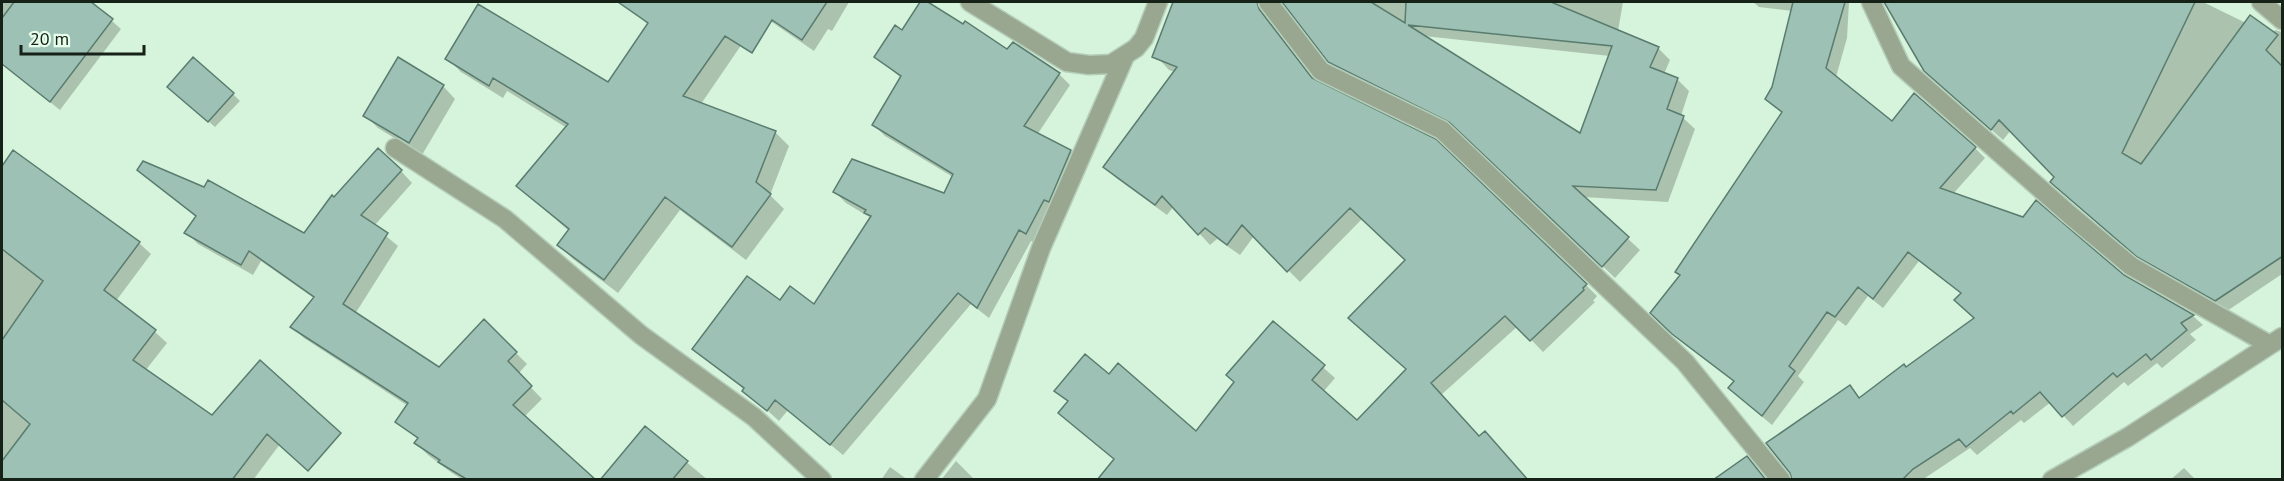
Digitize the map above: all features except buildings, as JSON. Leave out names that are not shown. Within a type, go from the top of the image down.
[{"type":"street","points":[[970,2],[1067,62],[1089,65],[1111,64],[1136,48],[1144,38],[1158,2]]},
{"type":"street","points":[[1268,2],[1321,71],[1442,130],[1685,362],[1781,480]]},
{"type":"street","points":[[1871,2],[1900,66],[2070,215],[2131,266],[2276,341],[2128,437],[2052,480]]},
{"type":"street","points":[[2261,2],[2283,20]]},
{"type":"street","points":[[924,480],[987,399],[1041,248],[1125,56]]},
{"type":"street","points":[[395,148],[505,219],[641,335],[753,417],[822,480]]}]
